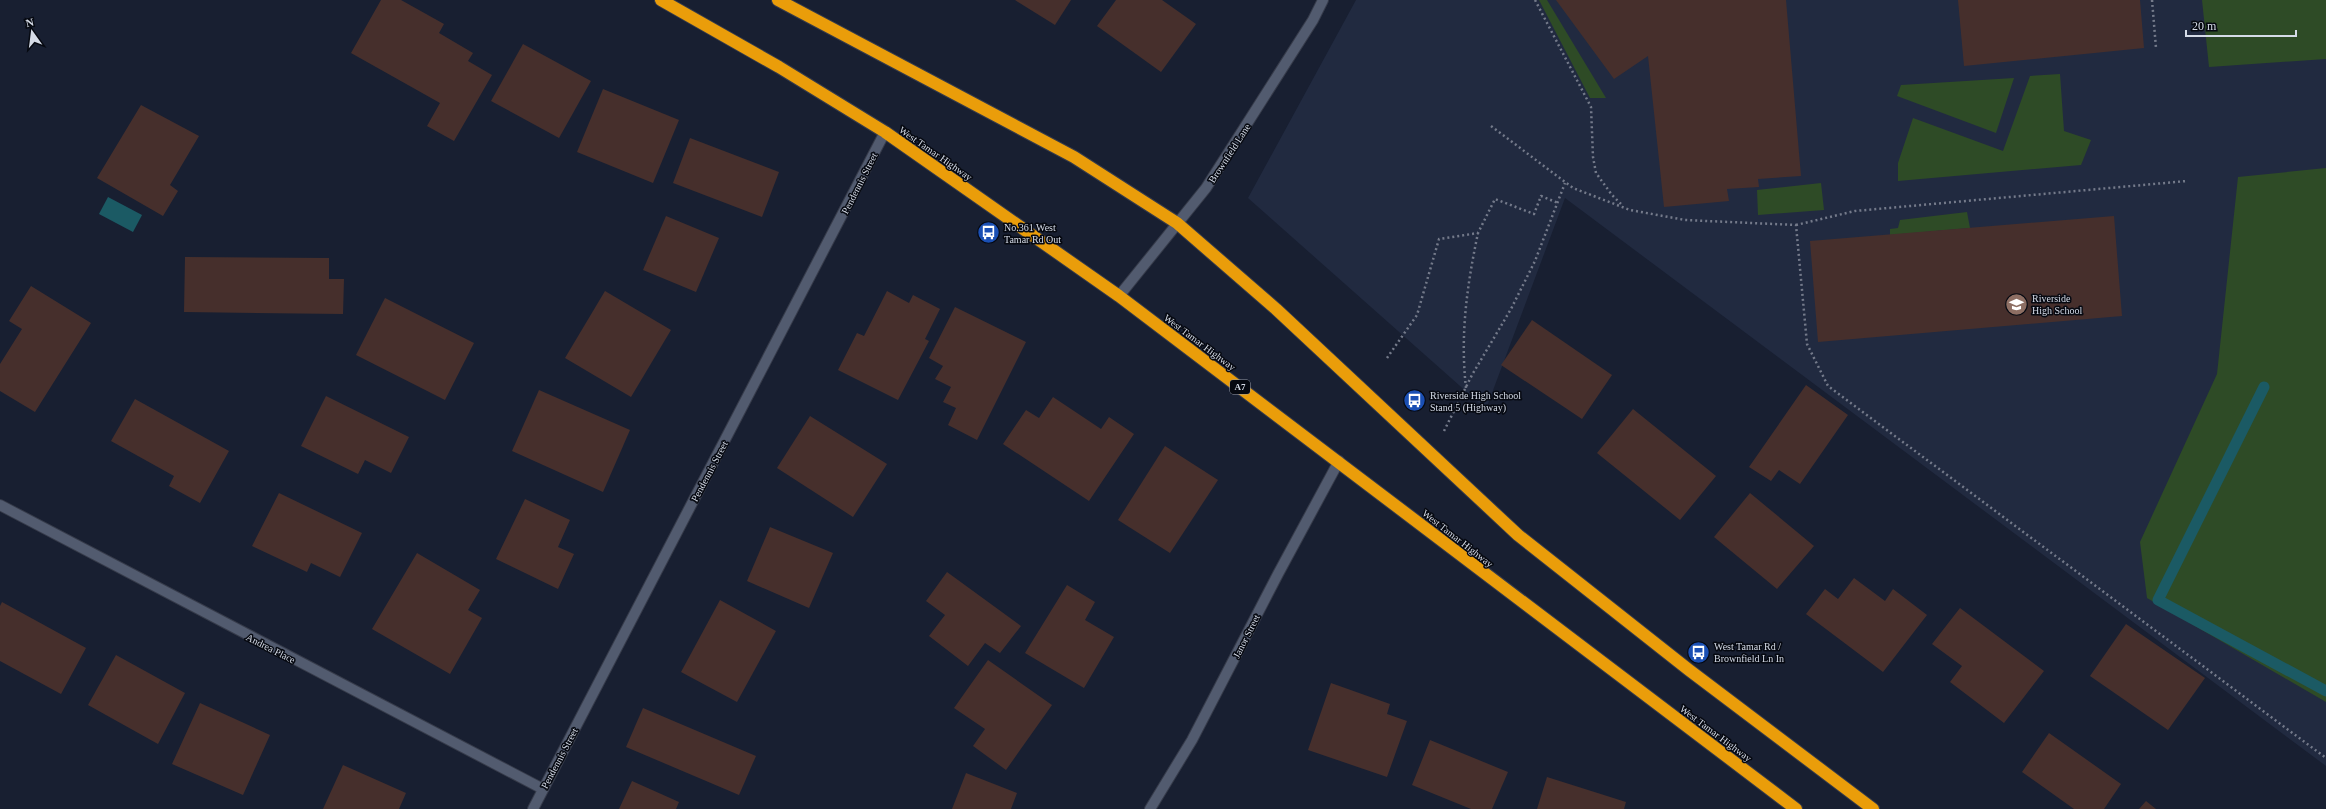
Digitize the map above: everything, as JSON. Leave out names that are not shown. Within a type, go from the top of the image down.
[{"type":"highway","name":"West Tamar Highway","points":[[661,0],[779,67],[885,132],[1119,296],[1339,461],[1584,650],[1796,809]]},
{"type":"highway","points":[[778,0],[1074,157],[1177,223],[1276,309],[1518,535],[1689,670],[1873,809]]},
{"type":"street","name":"Brownfield Lane","points":[[1119,296],[1206,188],[1313,20],[1323,0]]},
{"type":"street","name":"Pendennis Street","points":[[533,809],[885,132]]},
{"type":"street","name":"Janor Street","points":[[1150,809],[1192,740],[1278,574],[1339,461]]},
{"type":"street","name":"Andrea Place","points":[[0,505],[543,789]]},
{"type":"path","points":[[1535,0],[1591,107],[1593,151],[1596,173],[1612,195],[1625,208]]},
{"type":"path","points":[[2152,0],[2156,48]]},
{"type":"path","points":[[1491,126],[1573,188],[1625,208],[1685,220],[1796,224],[1855,211],[2187,181]]},
{"type":"path","points":[[1432,455],[1466,388],[1511,309],[1535,261],[1565,183]]},
{"type":"path","points":[[1466,388],[1463,360],[1464,322],[1468,281],[1478,233],[1495,200],[1534,214],[1540,196],[1558,203]]},
{"type":"path","points":[[1796,224],[1807,344],[1828,386],[2326,758]]},
{"type":"path","points":[[1387,358],[1417,315],[1439,239],[1478,233]]},
{"type":"shaded area","name":"Riverside High School","points":[[1356,0],[2326,0],[2326,766],[1565,198],[1486,409],[1248,198]]},
{"type":"shaded area","points":[[1539,0],[1547,0],[1606,98],[1590,98]]},
{"type":"shaded area","points":[[2202,0],[2326,0],[2326,59],[2209,67]]},
{"type":"shaded area","points":[[2060,74],[2064,131],[2091,140],[2081,165],[1898,181],[1898,163],[1913,118],[2003,151],[2030,76]]},
{"type":"shaded area","points":[[2014,78],[1996,133],[1897,96],[1901,85]]},
{"type":"shaded area","points":[[2326,168],[2326,702],[2147,598],[2140,542],[2217,374],[2238,177]]},
{"type":"shaded area","points":[[1821,183],[1824,210],[1758,215],[1757,190]]},
{"type":"shaded area","points":[[108,197],[142,215],[133,232],[99,214]]},
{"type":"shaded area","points":[[1967,212],[1970,228],[1890,235],[1890,229],[1898,228],[1900,220]]},
{"type":"building","points":[[381,0],[401,0],[444,24],[439,33],[473,53],[468,61],[492,75],[454,141],[427,126],[440,103],[351,53]]},
{"type":"building","points":[[1015,0],[1071,0],[1055,25]]},
{"type":"building","points":[[1116,0],[1162,0],[1196,24],[1161,72],[1097,26]]},
{"type":"building","points":[[1556,0],[1786,0],[1801,176],[1758,179],[1759,187],[1727,189],[1729,201],[1664,207],[1648,56],[1614,79]]},
{"type":"building","points":[[1958,0],[2140,0],[2144,48],[1964,66]]},
{"type":"building","points":[[523,44],[591,81],[559,138],[491,101]]},
{"type":"building","points":[[603,89],[679,120],[653,183],[577,152]]},
{"type":"building","points":[[141,105],[199,136],[170,185],[178,191],[163,216],[97,178]]},
{"type":"building","points":[[690,138],[779,172],[762,217],[673,183]]},
{"type":"building","points":[[666,216],[719,238],[696,292],[643,270]]},
{"type":"building","points":[[2114,216],[2122,316],[1818,342],[1810,241]]},
{"type":"building","points":[[185,257],[329,258],[329,279],[344,279],[343,314],[184,312]]},
{"type":"building","points":[[31,286],[91,323],[35,412],[0,391],[0,364],[22,329],[9,321]]},
{"type":"building","points":[[605,291],[671,330],[631,397],[565,358]]},
{"type":"building","points":[[887,291],[909,303],[913,295],[940,309],[925,339],[929,341],[898,400],[838,370],[857,333],[864,336]]},
{"type":"building","points":[[385,298],[474,343],[445,400],[356,355]]},
{"type":"building","points":[[955,307],[1026,342],[977,440],[948,425],[956,408],[943,402],[951,387],[935,379],[943,366],[929,358]]},
{"type":"building","points":[[1532,320],[1612,375],[1582,419],[1501,365]]},
{"type":"building","points":[[1806,385],[1848,415],[1800,484],[1779,470],[1771,481],[1749,467]]},
{"type":"building","points":[[539,390],[630,430],[603,492],[512,451]]},
{"type":"building","points":[[326,396],[409,437],[391,473],[365,460],[358,474],[301,446]]},
{"type":"building","points":[[1053,397],[1101,429],[1109,417],[1134,434],[1089,501],[1003,444],[1026,410],[1039,418]]},
{"type":"building","points":[[135,399],[229,451],[200,503],[169,486],[174,476],[111,441]]},
{"type":"building","points":[[1633,409],[1716,476],[1680,520],[1597,453]]},
{"type":"building","points":[[810,416],[887,464],[853,517],[777,468]]},
{"type":"building","points":[[1165,446],[1218,480],[1170,553],[1118,520]]},
{"type":"building","points":[[279,493],[362,533],[340,577],[311,563],[307,572],[252,546]]},
{"type":"building","points":[[1750,493],[1814,546],[1777,589],[1714,537]]},
{"type":"building","points":[[525,499],[570,520],[558,547],[574,554],[558,589],[496,559]]},
{"type":"building","points":[[770,527],[833,553],[809,608],[747,581]]},
{"type":"building","points":[[417,553],[480,590],[468,610],[482,618],[450,674],[372,629]]},
{"type":"building","points":[[947,572],[1021,626],[1000,653],[985,643],[968,666],[929,636],[945,615],[926,601]]},
{"type":"building","points":[[1854,578],[1885,601],[1893,589],[1927,615],[1883,672],[1806,614],[1825,589],[1838,599]]},
{"type":"building","points":[[1067,585],[1095,602],[1085,620],[1114,637],[1084,688],[1025,653]]},
{"type":"building","points":[[720,600],[776,631],[737,702],[681,672]]},
{"type":"building","points":[[2,602],[86,648],[61,694],[0,661],[0,606]]},
{"type":"building","points":[[1960,608],[2044,671],[2004,723],[1950,682],[1962,666],[1932,644]]},
{"type":"building","points":[[2126,624],[2205,678],[2168,730],[2090,676]]},
{"type":"building","points":[[116,655],[185,693],[158,744],[88,705]]},
{"type":"building","points":[[988,660],[1052,705],[1006,770],[973,746],[985,729],[954,708]]},
{"type":"building","points":[[1331,683],[1390,704],[1387,714],[1407,721],[1387,777],[1308,750]]},
{"type":"building","points":[[200,703],[270,735],[243,795],[172,764]]},
{"type":"building","points":[[643,708],[756,756],[739,795],[626,747]]},
{"type":"building","points":[[2049,733],[2121,784],[2104,809],[2074,809],[2022,772]]},
{"type":"building","points":[[1430,740],[1508,772],[1492,809],[1471,809],[1412,785]]},
{"type":"building","points":[[343,765],[406,793],[399,809],[323,809]]},
{"type":"building","points":[[966,773],[1017,793],[1011,809],[952,809]]},
{"type":"building","points":[[1547,777],[1626,802],[1624,809],[1537,809]]},
{"type":"building","points":[[632,781],[679,802],[676,809],[619,809]]},
{"type":"building","points":[[2146,801],[2156,809],[2139,809]]},
{"type":"waterway","points":[[2264,387],[2158,600],[2326,691]]},
{"type":"place","name":"No.361 West Tamar Rd Out","points":[[988,233]]},
{"type":"place","name":"Riverside High School","points":[[2016,304]]},
{"type":"place","name":"Riverside High School Stand 5 (Highway)","points":[[1414,401]]},
{"type":"place","name":"West Tamar Rd / Brownfield Ln In","points":[[1699,652]]}]
